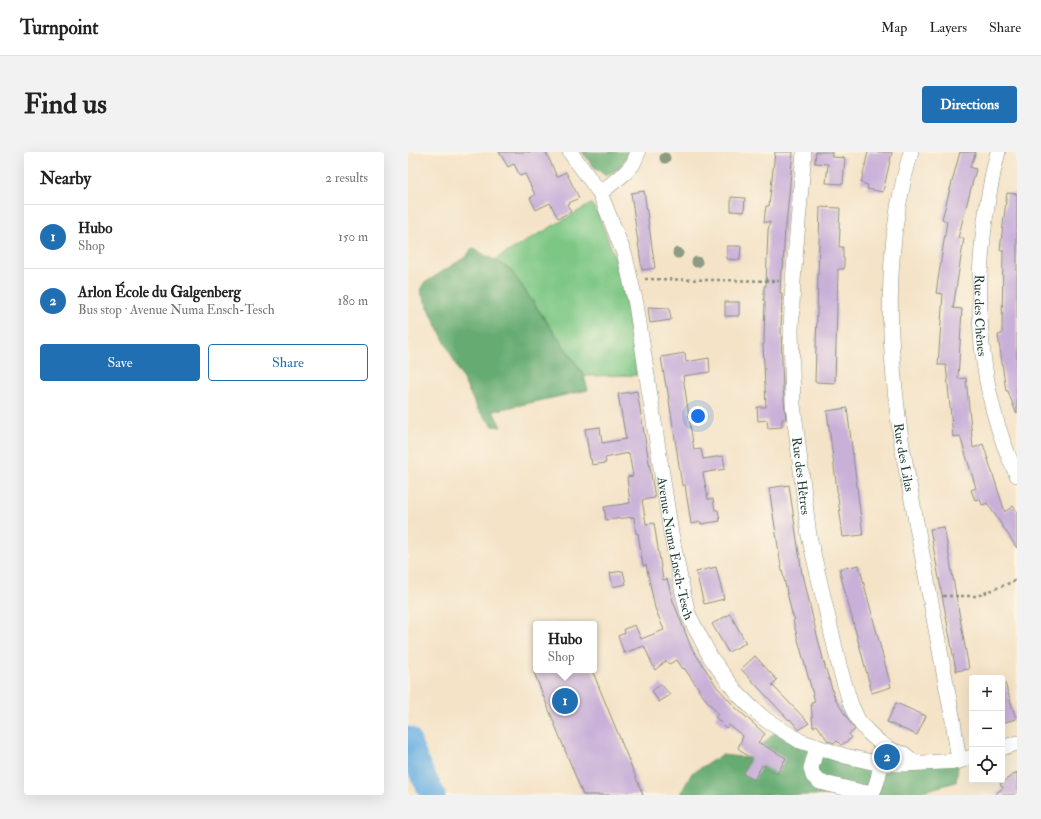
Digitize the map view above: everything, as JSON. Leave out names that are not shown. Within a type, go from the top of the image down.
[{"type":"street","name":"Avenue Numa Ensch-Tesch","points":[[570,152],[600,192],[625,256],[636,304],[671,533],[688,614],[711,658],[737,693],[766,720],[800,741],[845,756],[881,764],[906,764],[966,759]]},
{"type":"street","points":[[600,192],[625,173],[633,164],[638,152]]},
{"type":"street","name":"Rue des Hêtres","points":[[804,152],[793,281],[791,331],[793,404],[809,536],[840,669],[851,705],[858,720],[880,743],[893,751],[904,754],[915,763]]},
{"type":"street","name":"Rue des Lilas","points":[[911,152],[904,175],[895,227],[892,262],[890,297],[896,402],[902,446],[953,721],[966,759]]},
{"type":"street","name":"Rue des Chênes","points":[[998,152],[993,170],[981,250],[981,329],[988,386],[993,412],[1008,455],[1017,475]]},
{"type":"street","points":[[1005,747],[1017,744]]},
{"type":"street","points":[[817,747],[811,768],[813,776],[820,782],[866,793],[873,791],[881,764]]},
{"type":"path","points":[[630,279],[793,281]]},
{"type":"path","points":[[929,593],[941,596],[977,596],[1017,580]]},
{"type":"green space","points":[[582,152],[629,152],[621,167],[606,176],[594,167]]},
{"type":"green space","points":[[591,204],[596,210],[618,266],[627,309],[637,375],[585,376],[510,269],[494,260]]},
{"type":"green space","points":[[472,248],[510,269],[584,376],[588,390],[493,411],[501,427],[493,426],[478,410],[420,291],[423,284],[467,256]]},
{"type":"green space","points":[[779,728],[845,756],[959,761],[956,782],[909,795],[680,795],[692,773],[722,755],[749,758]]},
{"type":"building","points":[[499,152],[546,152],[557,177],[566,172],[579,198],[567,204],[571,212],[558,218],[550,203],[536,210],[530,198],[535,195],[525,174],[520,176],[514,164],[508,167]]},
{"type":"building","points":[[775,152],[793,152],[786,225],[785,224],[783,270],[781,270],[780,293],[782,293],[781,333],[783,390],[786,419],[782,419],[782,427],[768,428],[767,420],[758,421],[757,407],[766,407],[763,344],[765,301],[764,286],[766,286],[768,230],[770,222],[764,222],[766,206],[769,206]]},
{"type":"building","points":[[816,152],[832,152],[832,157],[845,158],[843,184],[826,183],[828,164],[815,163]]},
{"type":"building","points":[[868,152],[892,152],[883,192],[867,189],[868,185],[861,183]]},
{"type":"building","points":[[960,152],[976,152],[970,167],[976,169],[958,238],[964,238],[953,308],[962,309],[958,379],[966,378],[973,448],[983,444],[1005,512],[1013,506],[1017,512],[1017,548],[987,503],[982,505],[980,499],[975,500],[971,490],[976,488],[960,436],[953,437],[946,365],[938,365],[943,294],[936,293],[947,221],[942,219]]},
{"type":"building","points":[[644,191],[655,268],[642,270],[631,193]]},
{"type":"building","points":[[1007,193],[1017,194],[1017,413],[1008,391],[1006,391],[998,335],[1002,334],[1003,250],[1000,250]]},
{"type":"building","points":[[731,197],[745,198],[744,212],[731,211]]},
{"type":"building","points":[[820,207],[840,208],[839,247],[843,247],[844,269],[838,269],[835,383],[815,382]]},
{"type":"building","points":[[727,246],[741,246],[740,260],[727,259]]},
{"type":"building","points":[[725,302],[739,302],[739,316],[725,316]]},
{"type":"building","points":[[648,307],[669,308],[671,320],[650,323]]},
{"type":"building","points":[[685,353],[686,362],[709,358],[710,372],[683,376],[694,450],[701,449],[703,459],[723,456],[725,469],[703,473],[708,499],[713,499],[715,510],[718,510],[720,521],[701,524],[701,522],[691,524],[685,485],[682,485],[661,357]]},
{"type":"building","points":[[637,391],[655,498],[642,500],[646,524],[654,523],[663,580],[667,579],[673,601],[691,647],[717,687],[736,708],[765,734],[758,742],[786,758],[777,774],[762,765],[754,780],[743,774],[751,759],[738,748],[743,736],[729,725],[726,728],[715,717],[718,714],[698,690],[699,689],[677,660],[669,664],[666,661],[655,670],[644,646],[624,653],[618,636],[625,633],[624,629],[635,625],[641,639],[664,630],[655,608],[646,565],[643,566],[634,517],[606,520],[604,507],[630,503],[627,477],[633,476],[629,453],[605,458],[606,463],[592,465],[585,429],[600,427],[602,443],[626,439],[618,394]]},
{"type":"building","points":[[847,408],[863,535],[843,537],[827,411]]},
{"type":"building","points":[[789,485],[802,574],[824,663],[835,699],[855,730],[849,734],[852,738],[841,745],[837,741],[835,743],[828,741],[817,725],[813,727],[811,703],[815,702],[793,621],[795,619],[792,614],[781,566],[769,488]]},
{"type":"building","points":[[944,527],[969,669],[956,671],[930,529]]},
{"type":"building","points":[[859,565],[891,687],[872,693],[839,569]]},
{"type":"building","points":[[716,567],[724,599],[704,604],[696,572]]},
{"type":"building","points":[[623,571],[626,584],[613,587],[610,573]]},
{"type":"building","points":[[730,614],[746,643],[728,652],[712,624]]},
{"type":"building","points":[[755,656],[777,680],[772,685],[809,723],[799,730],[741,669]]},
{"type":"building","points":[[534,673],[593,673],[643,795],[583,795]]},
{"type":"building","points":[[1005,683],[1016,719],[1005,722]]},
{"type":"building","points":[[661,684],[670,695],[659,702],[652,691]]},
{"type":"building","points":[[896,703],[926,716],[917,735],[887,722]]},
{"type":"building","points":[[1017,772],[1017,795],[994,795],[1003,788],[1000,784],[1005,783],[1005,780]]},
{"type":"waterway","points":[[408,739],[419,768],[433,795]]},
{"type":"place","name":"Hubo","points":[[565,701]]},
{"type":"place","name":"Arlon École du Galgenberg","points":[[887,757]]}]
